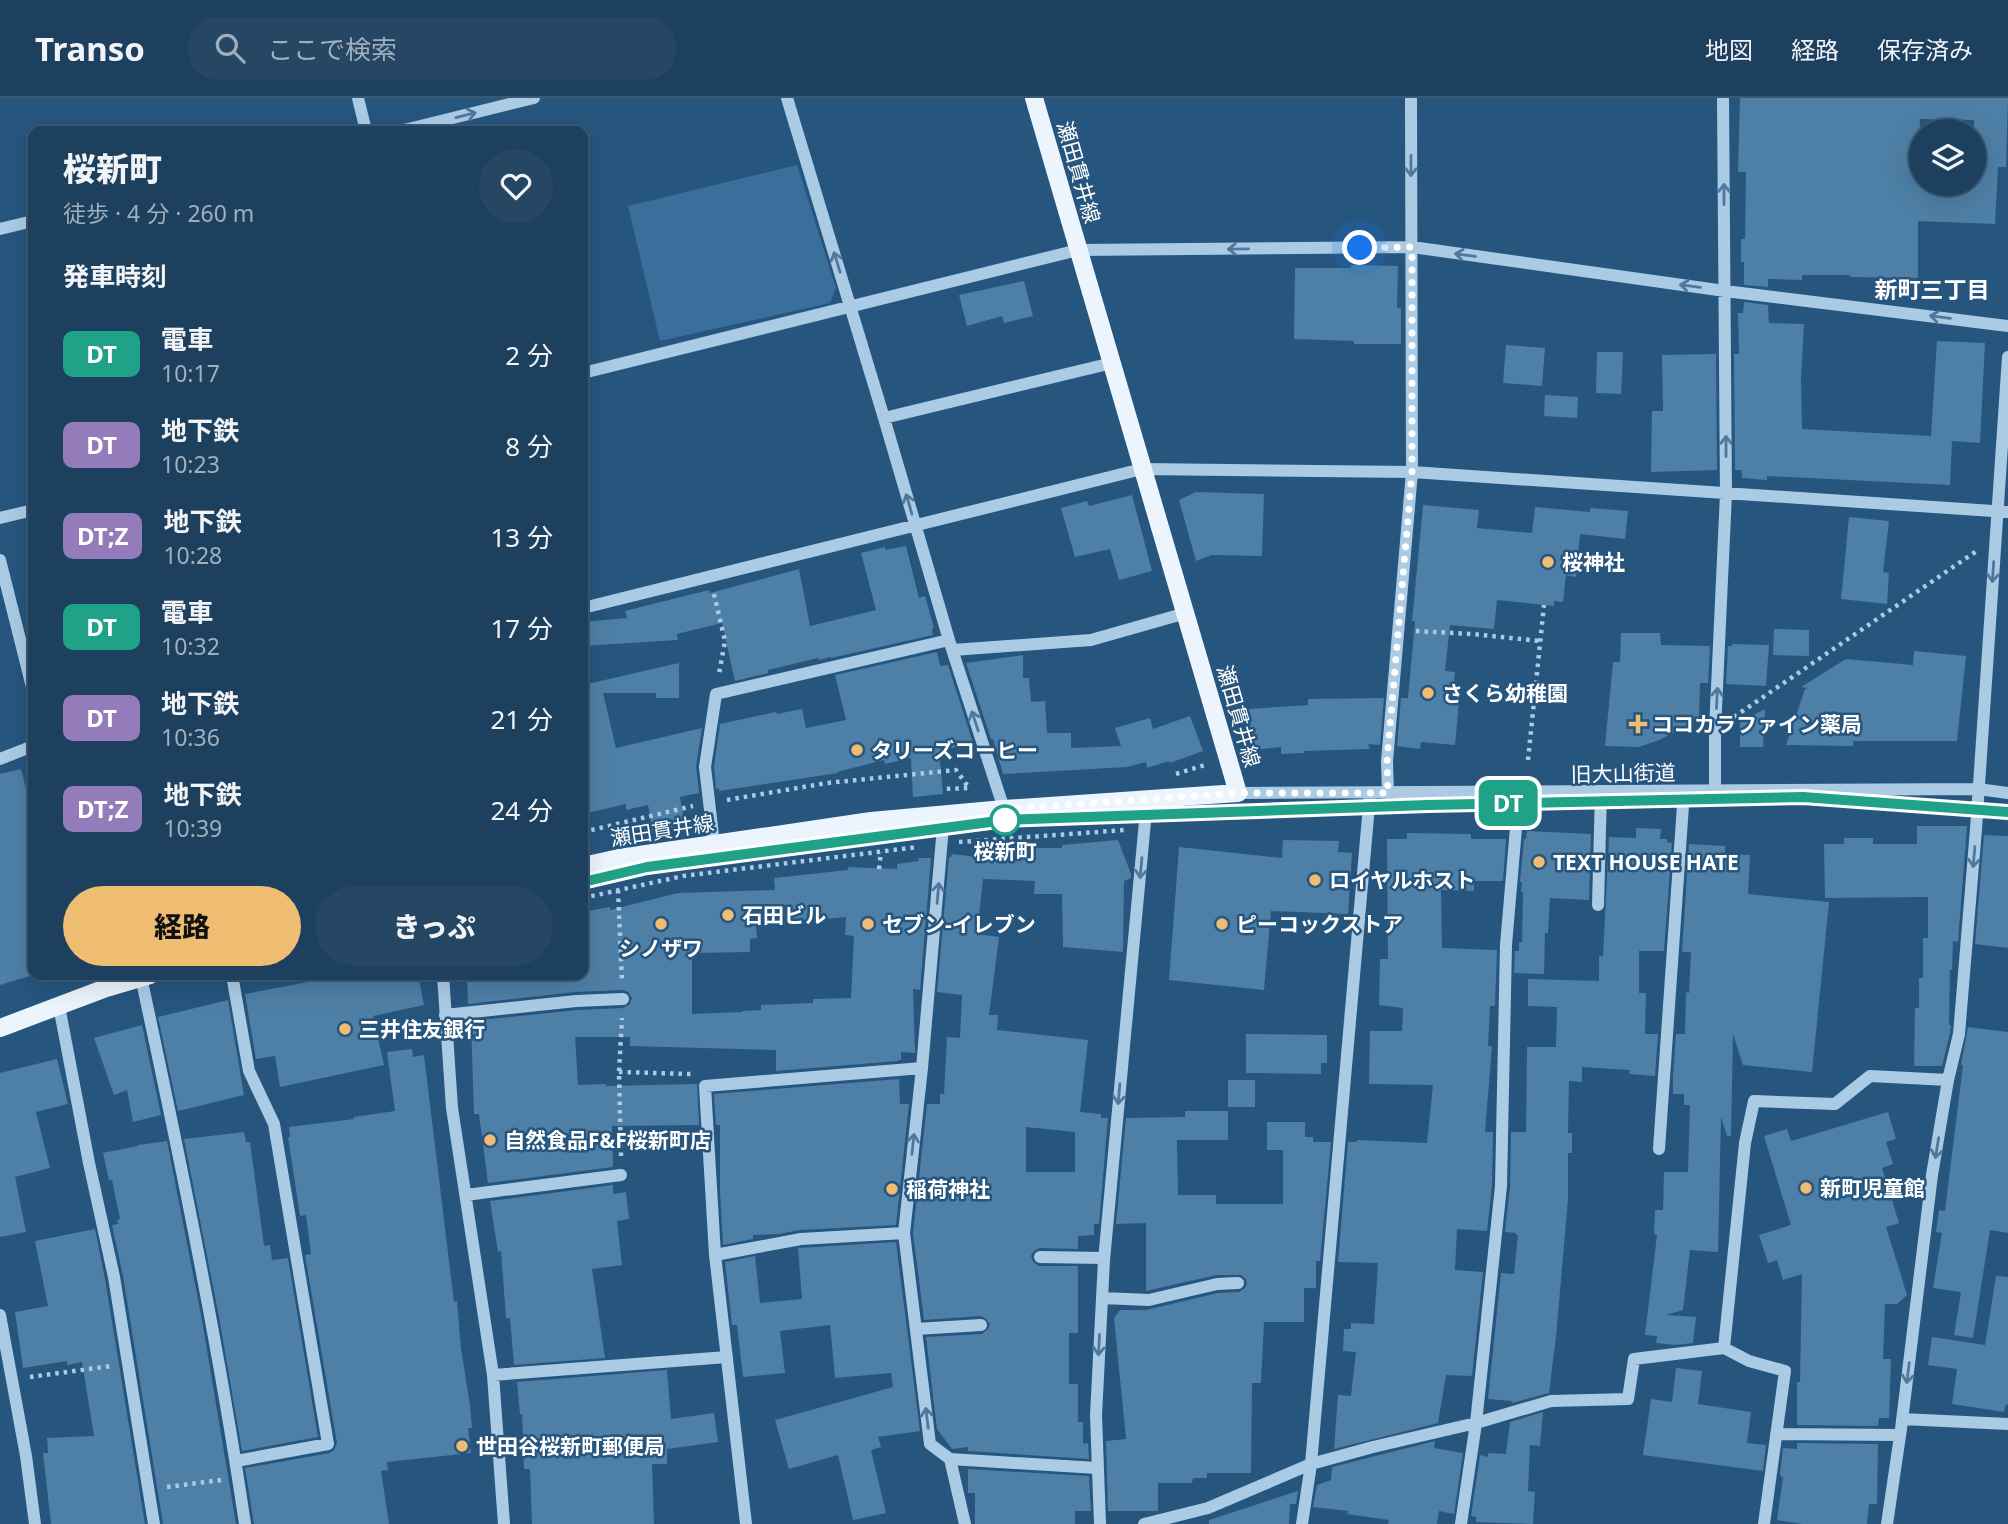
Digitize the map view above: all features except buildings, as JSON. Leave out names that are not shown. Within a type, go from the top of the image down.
[{"type":"main road","name":"瀬田貫井線","points":[[588,865],[870,821],[1238,793],[1034,98]]},
{"type":"main road","points":[[0,1028],[59,1006],[105,981]]},
{"type":"street","points":[[358,98],[365,126]]},
{"type":"street","points":[[420,126],[534,98]]},
{"type":"street","points":[[787,98],[951,645],[1004,809]]},
{"type":"street","points":[[1388,793],[1387,761],[1412,472],[1411,98]]},
{"type":"street","points":[[1715,790],[1715,730],[1727,494],[1723,98]]},
{"type":"street","points":[[0,229],[28,222]]},
{"type":"street","points":[[588,372],[1078,250],[1412,247],[2008,326]]},
{"type":"street","points":[[1887,1524],[1932,1175],[1948,1080],[1959,1034],[1996,538],[2003,512],[2008,357]]},
{"type":"street","points":[[884,418],[1112,363]]},
{"type":"street","points":[[588,607],[1142,469],[1412,472],[2003,512]]},
{"type":"street","points":[[0,518],[28,511]]},
{"type":"street","points":[[0,560],[28,671]]},
{"type":"street","points":[[714,844],[705,767],[716,694],[951,645],[1091,640],[1186,613]]},
{"type":"street","points":[[0,759],[28,748]]},
{"type":"street","name":"旧大山街道","points":[[1238,793],[1978,789],[2008,793]]},
{"type":"street","points":[[1659,1149],[1684,791]]},
{"type":"street","points":[[1598,905],[1601,792]]},
{"type":"street","points":[[1461,1524],[1476,1423],[1502,1186],[1506,945],[1519,793]]},
{"type":"street","points":[[1306,1524],[1370,794]]},
{"type":"street","points":[[1100,1524],[1096,1415],[1104,1258],[1147,800]]},
{"type":"street","points":[[944,816],[922,1068],[904,1233],[930,1444],[950,1459],[1097,1468]]},
{"type":"street","points":[[147,980],[236,1461],[245,1524]]},
{"type":"street","points":[[233,980],[249,1071],[274,1124],[328,1444],[236,1461]]},
{"type":"street","points":[[443,980],[452,1108],[493,1375],[504,1524]]},
{"type":"street","points":[[445,1015],[576,1001],[623,999]]},
{"type":"street","points":[[59,1006],[114,1277],[154,1524]]},
{"type":"street","points":[[746,1524],[715,1255],[705,1086],[922,1068]]},
{"type":"street","points":[[1724,1348],[1745,1143],[1754,1101],[1835,1104],[1870,1076],[1948,1080]]},
{"type":"street","points":[[466,1195],[621,1175]]},
{"type":"street","points":[[715,1255],[801,1239],[904,1233]]},
{"type":"street","points":[[1040,1257],[1104,1258]]},
{"type":"street","points":[[1102,1298],[1149,1300],[1217,1284],[1238,1283]]},
{"type":"street","points":[[0,1315],[26,1456],[35,1524]]},
{"type":"street","points":[[916,1329],[981,1325]]},
{"type":"street","points":[[1144,1524],[1208,1508],[1311,1464],[1476,1423],[1551,1401],[1628,1399],[1634,1359],[1724,1348],[1749,1361],[1785,1371],[1764,1524]]},
{"type":"street","points":[[493,1375],[727,1357]]},
{"type":"street","points":[[1902,1419],[2008,1424]]},
{"type":"street","points":[[1776,1434],[1900,1435]]},
{"type":"street","points":[[950,1459],[965,1524]]},
{"type":"path","points":[[1715,730],[1996,538]]},
{"type":"path","points":[[709,576],[725,641],[716,694]]},
{"type":"path","points":[[1528,760],[1544,605]]},
{"type":"path","points":[[1399,631],[1472,634],[1540,641]]},
{"type":"path","points":[[719,801],[827,783],[956,771],[969,788],[943,789]]},
{"type":"path","points":[[588,831],[697,805]]},
{"type":"path","points":[[958,842],[1135,830]]},
{"type":"path","points":[[588,897],[683,876],[918,847]]},
{"type":"path","points":[[879,869],[881,852]]},
{"type":"path","points":[[618,890],[623,999],[619,1072],[621,1175]]},
{"type":"path","points":[[619,1072],[691,1074],[705,1086]]},
{"type":"path","points":[[12,1379],[129,1364]]},
{"type":"path","points":[[149,1489],[238,1478]]},
{"type":"shaded area","points":[[797,165],[836,288],[830,303],[660,341],[628,206]]},
{"type":"train","name":"DT","points":[[588,881],[647,867],[1005,820],[1428,805],[1803,797],[2008,812]]},
{"type":"place","name":"桜神社","points":[[1548,562]]},
{"type":"place","name":"さくら幼稚園","points":[[1428,693]]},
{"type":"place","name":"ココカラファイン薬局","points":[[1638,724]]},
{"type":"place","name":"タリーズコーヒー","points":[[857,750]]},
{"type":"place","name":"桜新町","points":[[1005,820]]},
{"type":"place","name":"TEXT HOUSE HATE","points":[[1539,862]]},
{"type":"place","name":"ロイヤルホスト","points":[[1315,880]]},
{"type":"place","name":"石田ビル","points":[[728,915]]},
{"type":"place","name":"シノザワ","points":[[661,924]]},
{"type":"place","name":"セブン-イレブン","points":[[868,924]]},
{"type":"place","name":"ピーコックストア","points":[[1222,924]]},
{"type":"place","name":"三井住友銀行","points":[[345,1029]]},
{"type":"place","name":"自然食品F&F桜新町店","points":[[490,1140]]},
{"type":"place","name":"新町児童館","points":[[1806,1188]]},
{"type":"place","name":"稲荷神社","points":[[892,1189]]},
{"type":"place","name":"世田谷桜新町郵便局","points":[[462,1446]]},
{"type":"district","name":"新町三丁目","points":[[1932,289]]},
{"type":"route","points":[[1005,820],[1004,809],[1238,793],[1388,793],[1387,761],[1412,472],[1412,247],[1360,248]]}]
